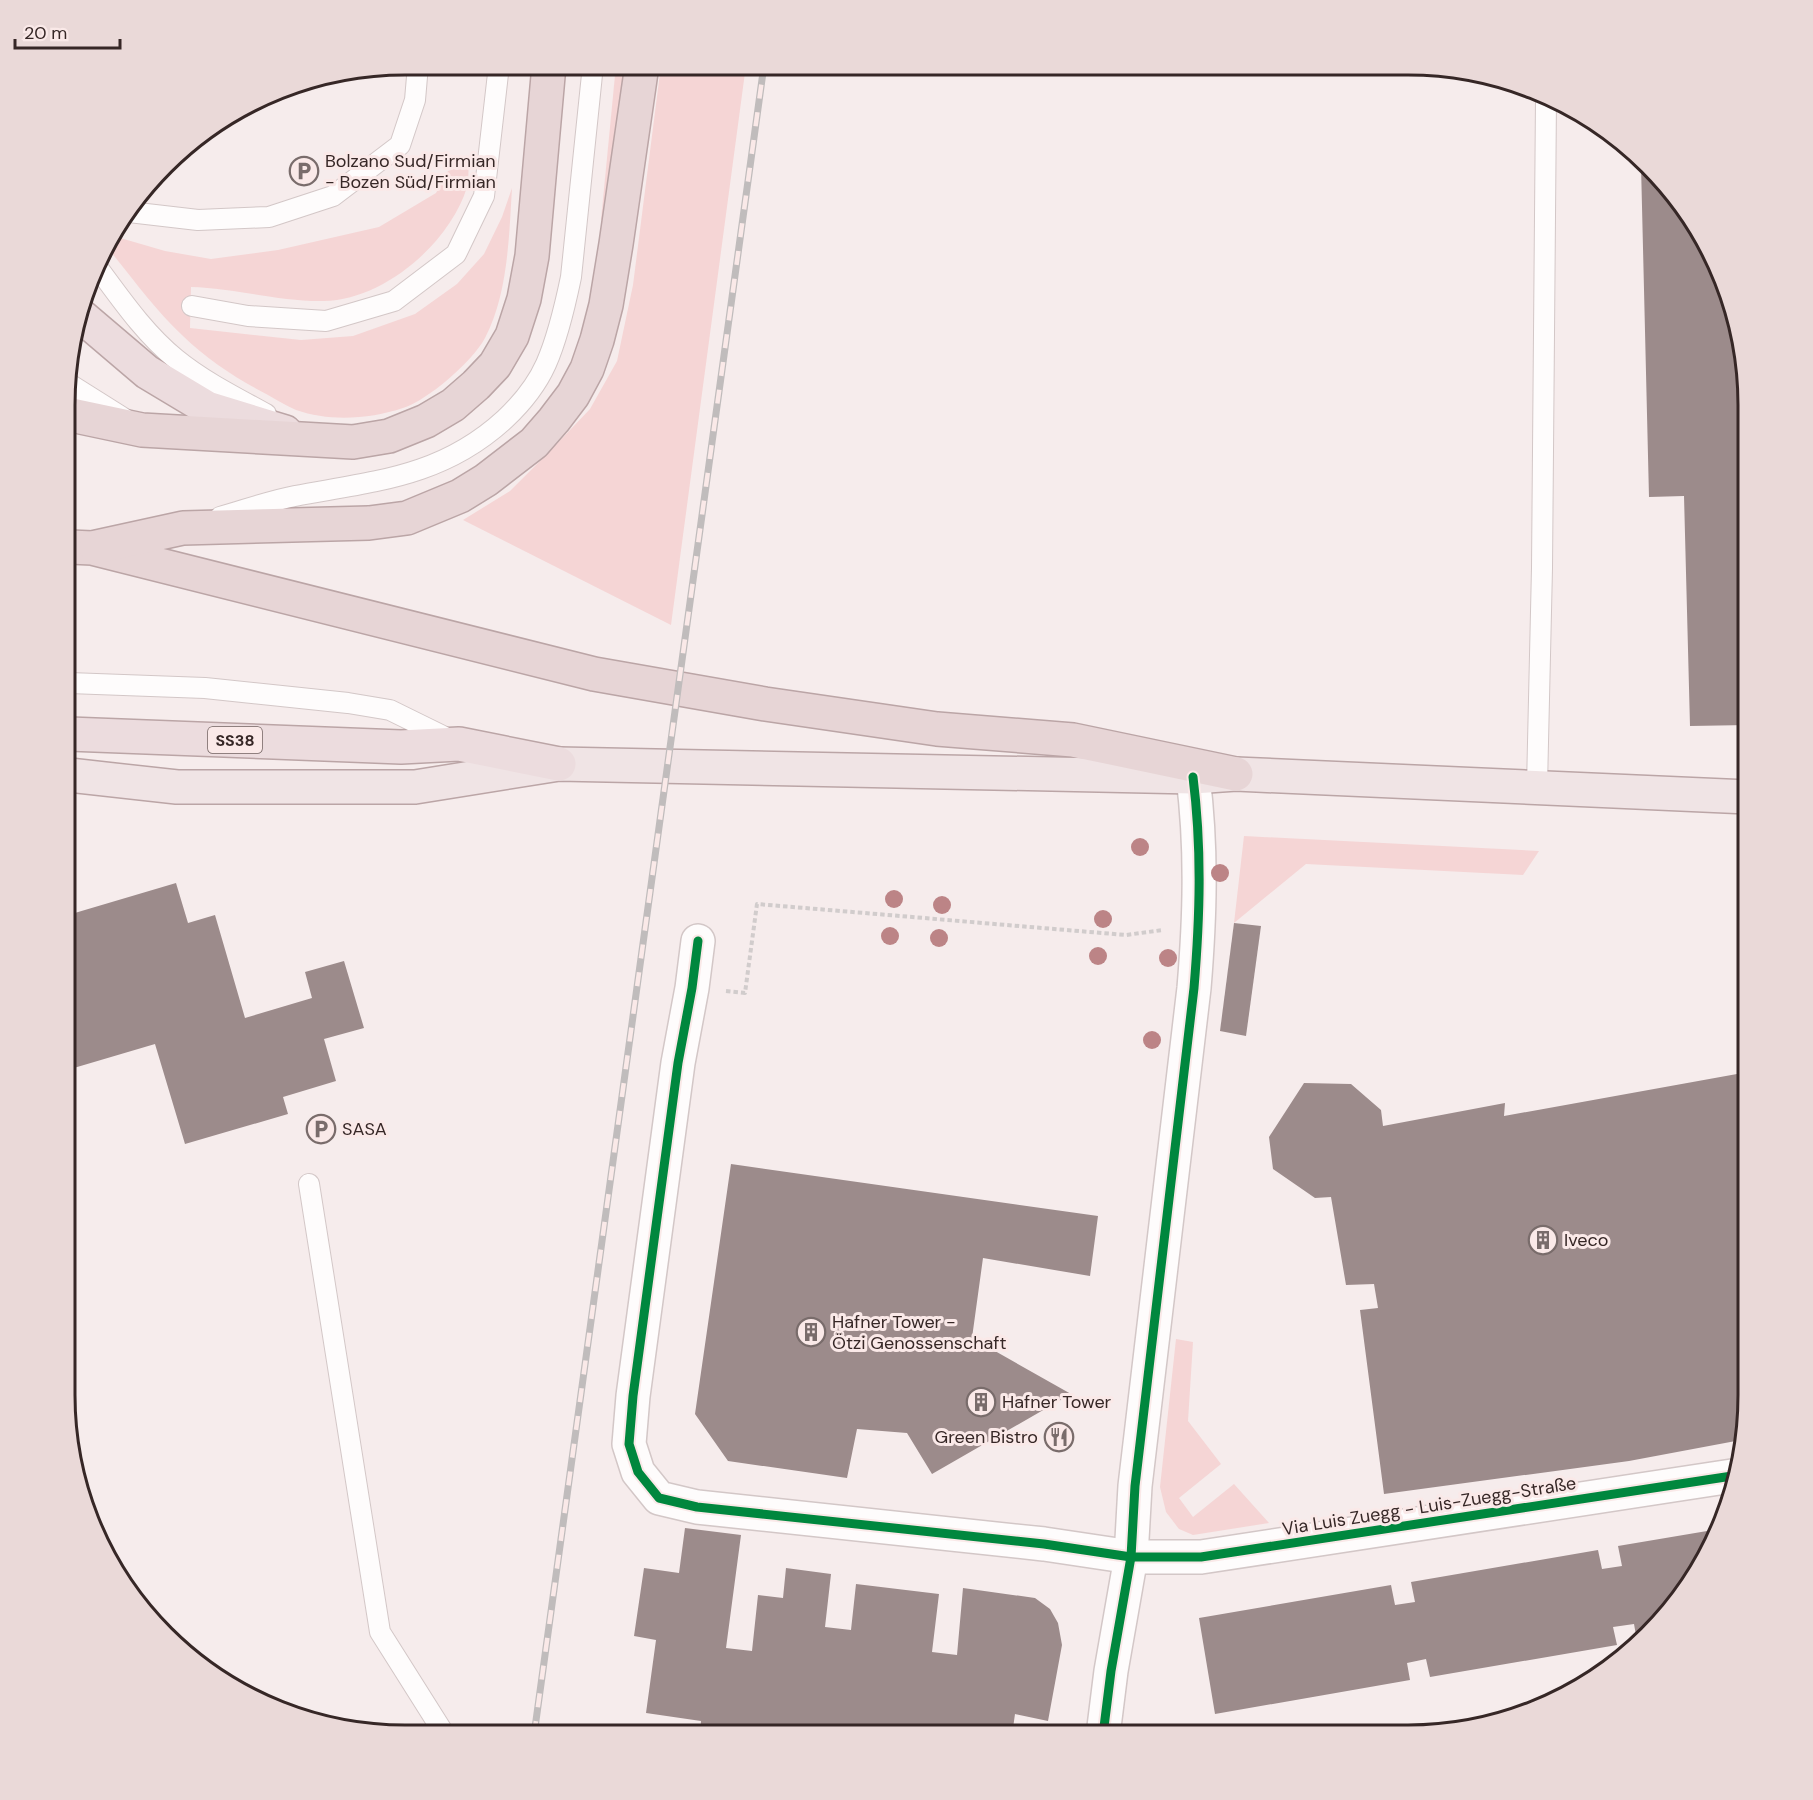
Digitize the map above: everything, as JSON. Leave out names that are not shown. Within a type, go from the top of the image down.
[{"type":"highway","points":[[75,416],[142,430],[353,442],[389,436],[426,421],[453,405],[495,365],[512,336],[524,299],[532,256],[548,75]]},
{"type":"highway","points":[[81,548],[183,528],[369,523],[407,518],[460,496],[486,480],[534,443],[573,395],[587,369],[597,340],[606,305],[641,75]]},
{"type":"highway","points":[[86,320],[147,372],[207,408],[313,440]]},
{"type":"highway","points":[[81,548],[594,674],[765,704],[937,729],[1073,740],[1236,774]]},
{"type":"highway","name":"SS38","points":[[75,734],[401,747],[459,744],[559,764]]},
{"type":"main road","points":[[75,776],[177,787],[415,787],[559,764],[1193,777],[1236,774],[1738,796]]},
{"type":"street","points":[[1103,1725],[1131,1557],[1135,1486],[1194,988],[1199,926],[1199,825],[1193,777]]},
{"type":"street","name":"Via Luis Zuegg - Luis-Zuegg-Straße","points":[[698,941],[678,1063],[633,1396],[629,1444],[638,1472],[659,1498],[697,1507],[1044,1544],[1131,1557],[1201,1557],[1728,1477]]},
{"type":"lane","points":[[137,213],[198,220],[269,217],[333,196],[400,145],[415,100],[417,75]]},
{"type":"lane","points":[[192,306],[248,316],[326,321],[394,301],[456,254],[484,196],[498,75]]},
{"type":"lane","points":[[183,528],[267,503],[383,480],[436,464],[468,448],[492,431],[517,408],[545,366],[566,304],[572,277],[592,75]]},
{"type":"lane","points":[[1537,786],[1542,568],[1546,105]]},
{"type":"lane","points":[[102,274],[129,310],[174,358],[214,386],[313,440]]},
{"type":"lane","points":[[76,388],[142,430]]},
{"type":"lane","points":[[75,683],[205,688],[348,703],[390,710],[459,744]]},
{"type":"lane","points":[[309,1184],[380,1632],[439,1725]]},
{"type":"path","points":[[692,988],[745,993],[757,904],[1126,935],[1199,926]]},
{"type":"shaded area","points":[[615,75],[627,75],[608,217],[601,220]]},
{"type":"shaded area","points":[[660,75],[745,75],[671,625],[463,520],[510,491],[590,409],[617,361],[633,285]]},
{"type":"shaded area","points":[[469,164],[467,187],[446,228],[412,265],[369,291],[347,298],[307,301],[191,287],[190,328],[301,340],[353,336],[415,314],[457,284],[484,254],[502,217],[512,188],[503,284],[493,321],[485,338],[460,369],[437,389],[413,404],[390,412],[350,418],[309,414],[245,382],[202,353],[172,326],[112,253],[120,238],[165,251],[211,259],[278,250],[379,227],[436,193],[448,171]]},
{"type":"shaded area","points":[[1244,836],[1539,851],[1523,875],[1306,864],[1234,923]]},
{"type":"shaded area","points":[[1176,1339],[1193,1342],[1188,1421],[1221,1464],[1179,1498],[1193,1517],[1234,1484],[1269,1523],[1193,1535],[1179,1529],[1166,1512],[1160,1487]]},
{"type":"building","points":[[1641,172],[1670,204],[1694,240],[1713,279],[1732,341],[1738,405],[1738,725],[1690,726],[1684,496],[1649,497]]},
{"type":"building","points":[[176,883],[188,923],[215,915],[245,1018],[312,998],[305,972],[344,961],[364,1028],[324,1039],[336,1081],[283,1097],[288,1114],[185,1144],[155,1044],[75,1068],[75,913]]},
{"type":"building","points":[[1234,923],[1261,926],[1246,1036],[1220,1031]]},
{"type":"building","name":"Iveco","points":[[1738,1074],[1738,1395],[1735,1441],[1629,1461],[1384,1494],[1360,1310],[1378,1308],[1374,1284],[1346,1285],[1331,1197],[1315,1198],[1273,1169],[1269,1137],[1304,1083],[1351,1084],[1381,1110],[1383,1126],[1505,1103],[1504,1116]]},
{"type":"building","name":"Hafner Tower - Ötzi Genossenschaft","points":[[731,1164],[1098,1216],[1090,1276],[983,1258],[972,1338],[1071,1394],[932,1474],[907,1433],[857,1429],[847,1478],[728,1461],[695,1414]]},
{"type":"building","points":[[685,1528],[741,1535],[726,1648],[752,1651],[758,1595],[783,1598],[786,1568],[831,1574],[825,1627],[851,1630],[856,1584],[939,1594],[932,1652],[957,1655],[963,1588],[1035,1598],[1050,1609],[1058,1623],[1062,1645],[1048,1721],[1015,1714],[1013,1725],[701,1725],[701,1721],[646,1713],[656,1640],[634,1636],[644,1568],[679,1573]]},
{"type":"building","points":[[1709,1531],[1694,1560],[1656,1613],[1636,1633],[1634,1624],[1613,1627],[1617,1645],[1430,1677],[1426,1659],[1407,1663],[1410,1680],[1215,1714],[1199,1618],[1391,1585],[1395,1605],[1415,1602],[1411,1582],[1598,1550],[1602,1569],[1622,1566],[1618,1546]]},
{"type":"railway","points":[[535,1725],[763,75]]},
{"type":"cycle path","points":[[1104,1725],[1111,1671],[1131,1557],[1135,1486],[1194,988],[1199,882],[1198,830],[1193,777]]},
{"type":"cycle path","points":[[698,941],[678,1063],[633,1396],[629,1444],[638,1472],[659,1498],[697,1507],[1044,1544],[1131,1557],[1201,1557],[1728,1477]]},
{"type":"place","name":"Bolzano Sud/Firmian - Bozen Süd/Firmian","points":[[304,171]]},
{"type":"place","name":"SASA","points":[[321,1129]]},
{"type":"place","name":"Iveco","points":[[1543,1240]]},
{"type":"place","name":"Hafner Tower - Ötzi Genossenschaft","points":[[811,1332]]},
{"type":"place","name":"Hafner Tower","points":[[981,1402]]},
{"type":"place","name":"Green Bistro","points":[[1059,1437]]}]
